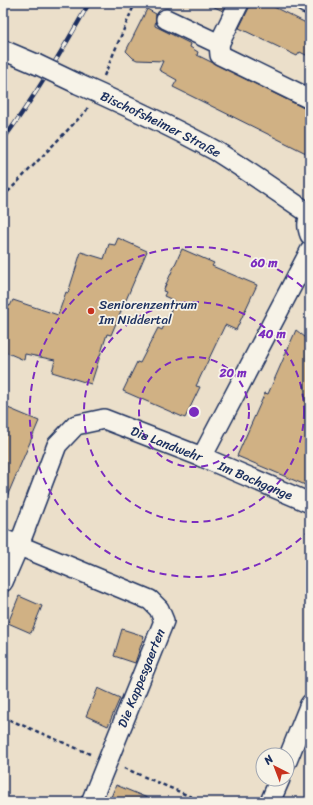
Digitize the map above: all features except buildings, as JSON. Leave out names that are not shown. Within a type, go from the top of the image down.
[{"type":"street","points":[[239,3],[219,44],[220,55],[310,99]]},
{"type":"street","points":[[305,3],[310,6]]},
{"type":"street","points":[[166,19],[219,44]]},
{"type":"street","name":"Bischofsheimer Straße","points":[[3,50],[179,131],[245,170],[310,215]]},
{"type":"street","points":[[310,215],[307,228],[310,234]]},
{"type":"street","name":"Die Landwehr","points":[[3,582],[11,542],[57,445],[76,425],[104,419],[202,457],[310,251]]},
{"type":"street","name":"Im Bachgange","points":[[202,457],[310,503]]},
{"type":"street","name":"Die Kappesgaerten","points":[[11,542],[150,600],[159,609],[164,621],[91,802]]},
{"type":"street","points":[[293,747],[310,704]]},
{"type":"street","points":[[270,802],[277,787]]},
{"type":"path","points":[[3,198],[86,111],[97,92],[135,3]]},
{"type":"railway","points":[[3,140],[48,73],[89,3]]},
{"type":"place","name":"Seniorenzentrum Im Niddertal","points":[[91,311]]}]
